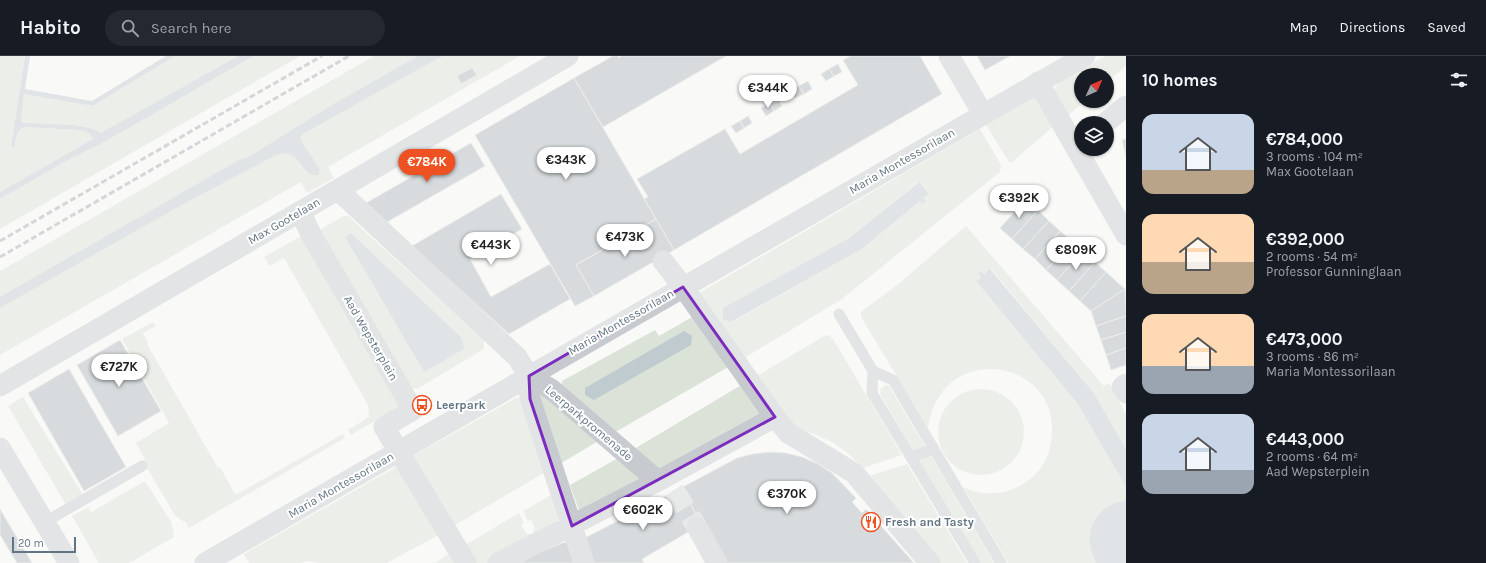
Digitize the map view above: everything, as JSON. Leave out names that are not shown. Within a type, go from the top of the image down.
[{"type":"street","name":"Max Gootelaan","points":[[0,386],[568,56]]},
{"type":"street","points":[[949,56],[983,114]]},
{"type":"street","name":"Maria Montessorilaan","points":[[205,563],[1085,56]]},
{"type":"street","points":[[1038,82],[1074,139]]},
{"type":"street","points":[[1114,116],[1126,106]]},
{"type":"street","points":[[1084,156],[1126,235]]},
{"type":"street","points":[[338,190],[517,357],[529,376]]},
{"type":"street","name":"Aad Wepsterplein","points":[[300,212],[312,236],[413,410],[384,427],[399,452]]},
{"type":"street","points":[[663,261],[788,433],[854,473],[930,563]]},
{"type":"street","name":"Leerparkpromenade","points":[[529,376],[551,389],[666,483]]},
{"type":"street","name":"Leerparkpromenade","points":[[529,376],[530,399],[584,563]]},
{"type":"street","points":[[1126,384],[1122,386],[1126,393]]},
{"type":"street","points":[[498,563],[572,526],[666,483],[775,417]]},
{"type":"street","points":[[0,448],[69,563]]},
{"type":"street","points":[[399,452],[466,563]]},
{"type":"street","points":[[697,527],[717,563]]},
{"type":"lane","points":[[839,314],[873,370],[893,380],[1002,563]]},
{"type":"lane","points":[[873,370],[872,393],[975,563]]},
{"type":"lane","points":[[910,457],[934,449]]},
{"type":"lane","points":[[45,522],[142,466]]},
{"type":"highlighted area","points":[[683,287],[775,417],[572,526],[530,399],[529,376]]},
{"type":"shaded area","points":[[0,56],[25,56],[11,146],[15,147],[18,133],[24,127],[86,131],[93,138],[0,192]]},
{"type":"shaded area","points":[[25,56],[30,56],[25,89],[92,101],[166,56],[175,56],[93,106],[24,94],[21,120],[23,123],[75,125],[94,129],[101,133],[238,56],[254,56],[101,144],[72,158],[0,199],[0,192],[93,138],[86,131],[24,127],[18,133],[15,147],[11,146]]},
{"type":"shaded area","points":[[175,56],[238,56],[105,132],[101,133],[94,129],[75,125],[25,124],[21,120],[24,93],[93,106]]},
{"type":"shaded area","points":[[254,56],[300,56],[0,229],[0,199],[72,158],[101,144]]},
{"type":"shaded area","points":[[374,56],[520,56],[328,167],[334,178],[307,193],[301,182],[0,355],[0,271]]},
{"type":"shaded area","points":[[418,56],[442,56],[303,134],[300,138],[320,169],[318,175],[312,175],[296,158],[291,155],[285,153],[276,155],[178,207],[0,308],[0,297],[239,160],[250,156],[332,105]]},
{"type":"shaded area","points":[[1105,56],[1126,56],[1126,66],[1114,76],[1114,68],[1084,68]]},
{"type":"shaded area","points":[[1074,74],[1074,108],[1077,108],[1065,118],[1053,94],[1059,82]]},
{"type":"shaded area","points":[[1037,95],[1054,126],[1012,162],[1009,162],[986,125]]},
{"type":"shaded area","points":[[980,129],[1001,165],[1000,172],[842,299],[744,358],[699,293]],"holes":[[[918,182],[929,193],[923,198],[922,204],[920,201],[862,249],[732,322],[727,319],[724,320],[726,316],[723,315],[724,308],[849,238]]]},
{"type":"shaded area","points":[[919,182],[929,194],[923,198],[926,201],[922,204],[920,201],[862,249],[731,322],[726,320],[727,319],[724,321],[722,318],[725,316],[723,316],[723,308],[849,238]]},
{"type":"shaded area","points":[[344,216],[348,216],[484,340],[484,349],[417,389],[409,387],[320,233],[321,229]],"holes":[[[351,233],[462,338],[464,349],[424,371],[345,237]]]},
{"type":"shaded area","points":[[966,226],[1104,386],[1109,383],[1126,414],[1126,449],[1094,393],[991,269],[984,274],[979,274],[981,277],[976,281],[1077,403],[1126,487],[1126,500],[1116,502],[1092,556],[1096,563],[1008,563],[963,487],[987,493],[1003,492],[1011,490],[1026,482],[1040,470],[1048,454],[1051,442],[1050,414],[1040,392],[1022,377],[1000,370],[976,371],[955,380],[938,399],[928,428],[861,317],[861,312],[897,285]]},
{"type":"shaded area","points":[[351,233],[462,338],[464,349],[424,372],[345,237]]},
{"type":"shaded area","points":[[305,234],[404,404],[351,435],[348,430],[369,417],[368,405],[284,258],[269,266],[264,257]]},
{"type":"shaded area","points":[[990,269],[1094,393],[1126,449],[1126,487],[1077,403],[976,281],[981,277],[978,274],[981,271],[984,274]]},
{"type":"shaded area","points":[[694,316],[730,366],[612,434],[562,389],[562,381],[655,330],[659,336]]},
{"type":"shaded area","points":[[153,322],[156,326],[143,333],[148,343],[147,344],[218,468],[220,467],[235,494],[343,434],[345,438],[189,528],[185,522],[174,514],[143,461],[145,459],[136,443],[169,423],[122,339]]},
{"type":"shaded area","points":[[684,331],[692,336],[691,345],[594,400],[585,395],[585,388]]},
{"type":"shaded area","points":[[826,335],[833,339],[902,455],[863,468],[849,454],[832,442],[814,434],[794,428],[758,375]]},
{"type":"shaded area","points":[[743,384],[762,412],[660,468],[652,470],[634,449]]},
{"type":"shaded area","points":[[886,385],[889,386],[926,448],[914,452],[880,394],[881,388]]},
{"type":"shaded area","points":[[981,389],[997,392],[1005,396],[1017,408],[1021,416],[1024,432],[1021,448],[1017,456],[1005,468],[997,472],[981,475],[965,472],[957,468],[945,456],[941,448],[938,432],[941,416],[945,408],[957,396],[965,392]]},
{"type":"shaded area","points":[[546,391],[600,440],[558,465],[536,397]]},
{"type":"shaded area","points":[[23,397],[83,495],[66,505],[8,406]]},
{"type":"shaded area","points":[[518,397],[544,473],[450,528],[409,458]]},
{"type":"shaded area","points":[[931,456],[994,563],[980,563],[919,460]]},
{"type":"shaded area","points":[[620,457],[640,479],[580,513],[570,485]]},
{"type":"shaded area","points":[[401,464],[442,533],[387,563],[319,563],[308,561],[299,563],[249,563],[244,554]]},
{"type":"shaded area","points":[[907,464],[967,563],[940,563],[871,477],[872,475]]},
{"type":"shaded area","points":[[145,481],[170,520],[174,537],[129,563],[99,563],[72,516],[88,507],[91,512]]},
{"type":"shaded area","points":[[551,495],[558,517],[557,522],[536,536],[533,531],[535,529],[531,520],[528,521],[523,511]]},
{"type":"shaded area","points":[[1126,500],[1126,563],[1096,563],[1090,542],[1090,532],[1093,523],[1098,515],[1106,508],[1115,503]]},
{"type":"shaded area","points":[[519,513],[524,523],[521,525],[527,534],[530,533],[532,538],[487,563],[471,563],[462,547]]},
{"type":"shaded area","points":[[452,552],[458,563],[435,563]]},
{"type":"building","points":[[613,56],[618,56],[619,58],[621,56],[726,56],[603,127],[574,78]]},
{"type":"building","points":[[851,56],[920,56],[942,94],[674,250],[644,199],[648,197],[637,179],[725,129],[740,154],[858,85],[843,60]]},
{"type":"building","points":[[977,56],[1010,56],[985,70]]},
{"type":"building","points":[[838,64],[842,72],[834,76],[829,69]]},
{"type":"building","points":[[472,68],[477,75],[461,84],[457,76]]},
{"type":"building","points":[[829,69],[834,76],[826,81],[821,74]]},
{"type":"building","points":[[574,78],[656,219],[576,265],[594,296],[575,306],[475,135]]},
{"type":"building","points":[[808,81],[812,89],[804,94],[799,86]]},
{"type":"building","points":[[799,86],[804,94],[795,98],[791,91]]},
{"type":"building","points":[[778,99],[782,106],[774,111],[770,103]]},
{"type":"building","points":[[770,103],[774,111],[766,116],[761,108]]},
{"type":"building","points":[[748,116],[752,123],[744,128],[740,121]]},
{"type":"building","points":[[740,121],[744,128],[736,133],[731,126]]},
{"type":"building","points":[[1126,139],[1126,157],[1122,140]]},
{"type":"building","points":[[471,143],[485,166],[387,222],[366,203]]},
{"type":"building","points":[[501,194],[522,229],[470,259],[491,297],[550,264],[570,299],[509,334],[412,246]]},
{"type":"building","points":[[1026,199],[1038,210],[1012,239],[1000,228]]},
{"type":"building","points":[[1038,210],[1049,221],[1023,249],[1012,239]]},
{"type":"building","points":[[656,219],[674,250],[594,296],[576,265]]},
{"type":"building","points":[[1049,221],[1060,231],[1035,259],[1023,249]]},
{"type":"building","points":[[1060,231],[1072,241],[1046,270],[1035,259]]},
{"type":"building","points":[[1072,241],[1083,251],[1057,280],[1046,270]]},
{"type":"building","points":[[1083,251],[1095,262],[1069,291],[1057,280]]},
{"type":"building","points":[[1095,262],[1106,272],[1080,301],[1069,291]]},
{"type":"building","points":[[1106,272],[1125,289],[1091,311],[1080,301]]},
{"type":"building","points":[[1125,289],[1126,316],[1096,326],[1091,311]]},
{"type":"building","points":[[1126,316],[1126,332],[1101,340],[1096,326]]},
{"type":"building","points":[[1126,332],[1126,348],[1106,355],[1101,340]]},
{"type":"building","points":[[120,340],[161,411],[118,436],[77,365]]},
{"type":"building","points":[[1126,348],[1126,365],[1111,370],[1106,355]]},
{"type":"building","points":[[69,369],[126,467],[84,491],[28,393]]},
{"type":"building","points":[[770,452],[786,453],[802,457],[818,464],[832,473],[856,498],[852,502],[862,513],[866,509],[914,563],[724,563],[681,488],[737,458]]},
{"type":"building","points":[[681,488],[702,524],[642,559],[644,563],[591,563],[583,539]]},
{"type":"building","points":[[0,509],[32,563],[17,563],[0,535]]},
{"type":"building","points":[[567,542],[584,563],[514,563],[562,543]]},
{"type":"tunnel","points":[[674,490],[697,527]]},
{"type":"railway","points":[[0,241],[322,56]]},
{"type":"railway","points":[[0,257],[349,56]]},
{"type":"place","name":"Leerpark","points":[[422,405]]},
{"type":"place","name":"Fresh and Tasty","points":[[871,522]]}]
